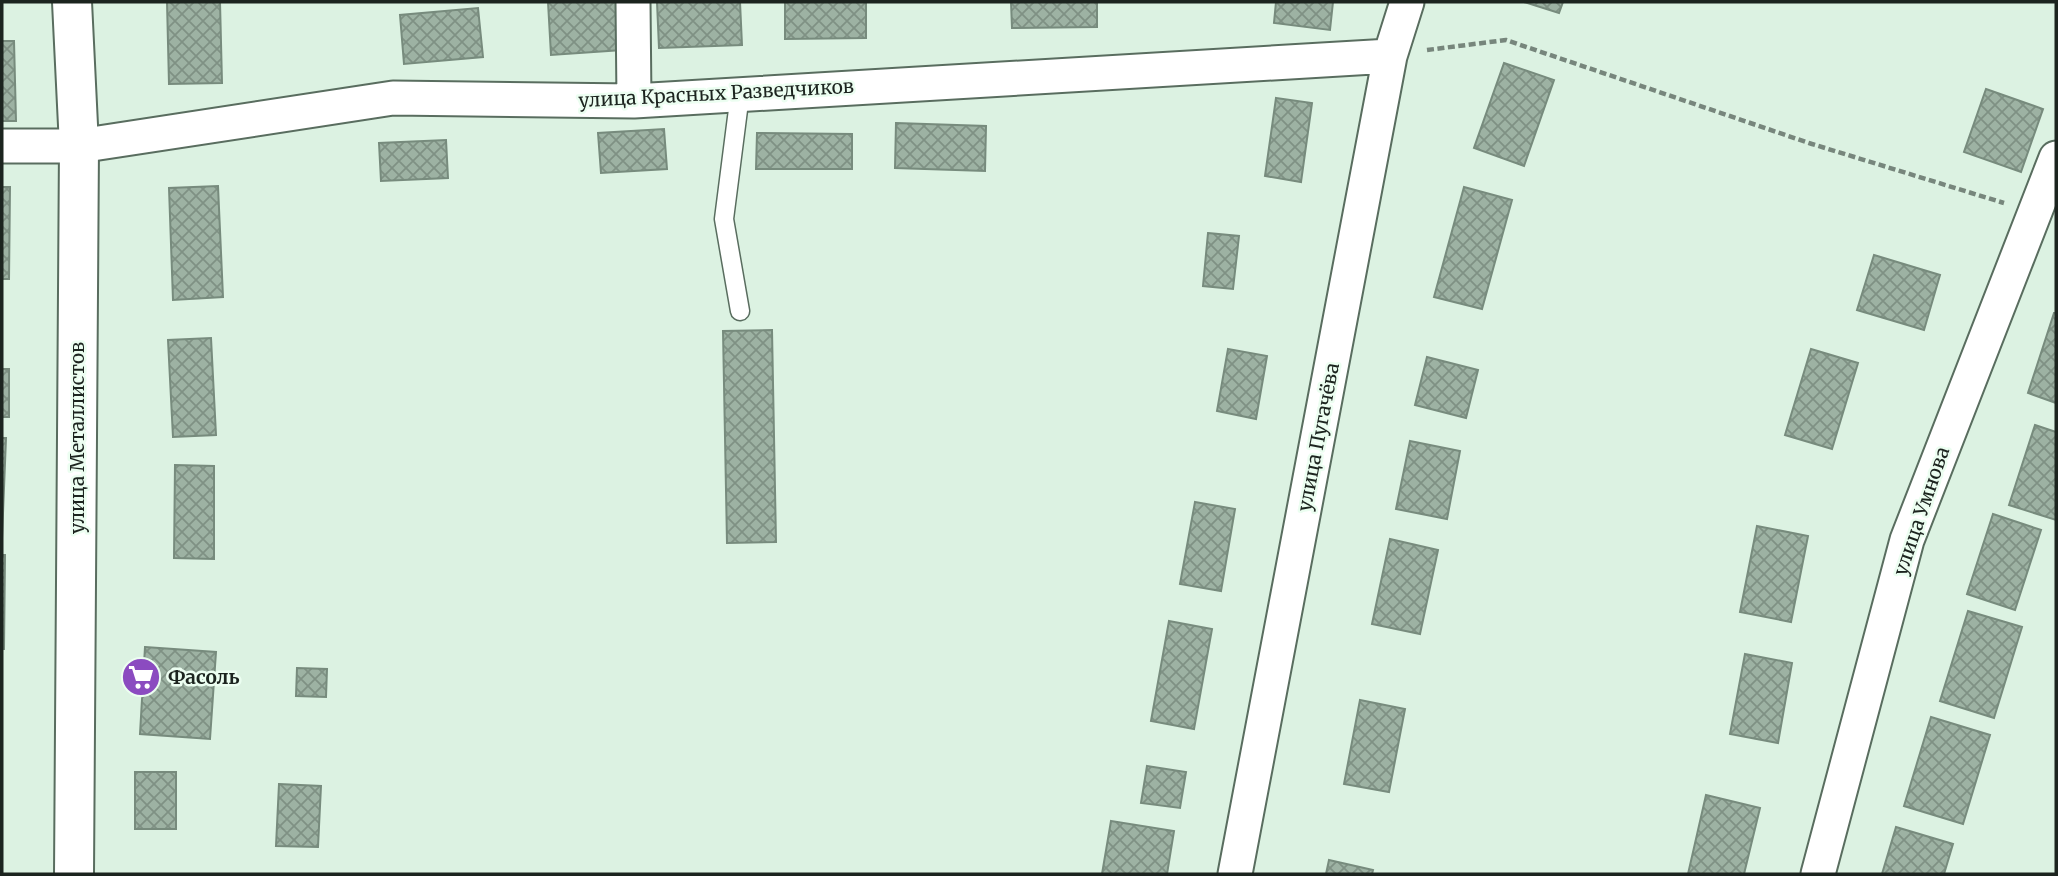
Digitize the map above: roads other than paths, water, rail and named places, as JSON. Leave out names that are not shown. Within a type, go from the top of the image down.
[{"type":"street","name":"улица Металлистов","points":[[72,2],[79,146],[74,874]]},
{"type":"street","points":[[633,2],[634,101]]},
{"type":"street","name":"улица Пугачёва","points":[[1235,874],[1390,56],[1407,2]]},
{"type":"street","name":"улица Красных Разведчиков","points":[[2,146],[79,146],[393,98],[634,101],[1390,56]]},
{"type":"street","name":"улица Умнова","points":[[1818,874],[1907,540],[2056,158]]},
{"type":"lane","points":[[740,94],[724,219],[740,311]]},
{"type":"place","name":"Фасоль","points":[[141,677]]}]
